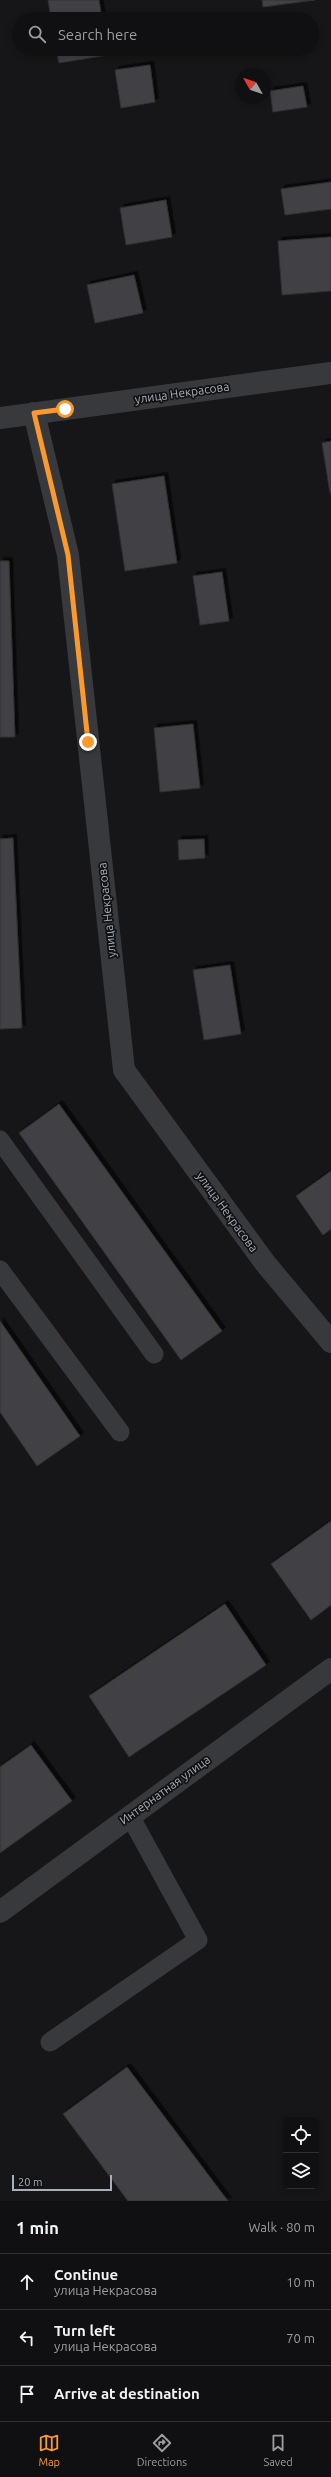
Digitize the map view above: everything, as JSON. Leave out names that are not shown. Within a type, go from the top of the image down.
[{"type":"street","name":"улица Некрасова","points":[[0,418],[331,373]]},
{"type":"street","name":"улица Некрасова","points":[[34,413],[68,555],[124,1070],[264,1263],[331,1342]]},
{"type":"street","name":"Интернатная улица","points":[[0,1912],[331,1669]]},
{"type":"lane","points":[[0,1140],[154,1354]]},
{"type":"lane","points":[[0,1270],[120,1432]]},
{"type":"lane","points":[[50,2042],[198,1940],[130,1816]]},
{"type":"building","points":[[48,0],[99,0],[101,12],[50,12]]},
{"type":"building","points":[[262,0],[315,0],[263,7]]},
{"type":"building","points":[[58,56],[102,56],[59,63]]},
{"type":"building","points":[[150,65],[155,102],[121,108],[115,70]]},
{"type":"building","points":[[303,86],[307,107],[273,112],[271,91]]},
{"type":"building","points":[[331,182],[331,209],[285,215],[281,189]]},
{"type":"building","points":[[166,200],[172,237],[126,245],[120,208]]},
{"type":"building","points":[[331,237],[331,291],[282,295],[278,241]]},
{"type":"building","points":[[134,275],[143,313],[95,323],[87,285]]},
{"type":"building","points":[[331,441],[331,493],[330,493],[322,443]]},
{"type":"building","points":[[164,476],[177,563],[125,571],[112,484]]},
{"type":"building","points":[[0,561],[9,561],[15,737],[0,737]]},
{"type":"building","points":[[222,572],[229,621],[200,625],[193,576]]},
{"type":"building","points":[[193,724],[200,788],[160,792],[154,728]]},
{"type":"building","points":[[13,838],[22,1028],[0,1029],[0,839]]},
{"type":"building","points":[[204,839],[205,858],[179,860],[178,840]]},
{"type":"building","points":[[230,965],[241,1034],[204,1040],[193,970]]},
{"type":"building","points":[[59,1104],[222,1331],[181,1360],[19,1133]]},
{"type":"building","points":[[331,1171],[331,1229],[323,1235],[296,1196]]},
{"type":"building","points":[[0,1321],[80,1436],[37,1466],[0,1412]]},
{"type":"building","points":[[331,1521],[331,1605],[311,1620],[271,1564]]},
{"type":"building","points":[[225,1604],[266,1665],[129,1757],[89,1696]]},
{"type":"building","points":[[31,1745],[72,1801],[0,1853],[0,1767]]},
{"type":"building","points":[[127,2067],[228,2201],[128,2201],[63,2114]]},
{"type":"route","points":[[65,409],[34,413],[68,555],[88,742]]}]
